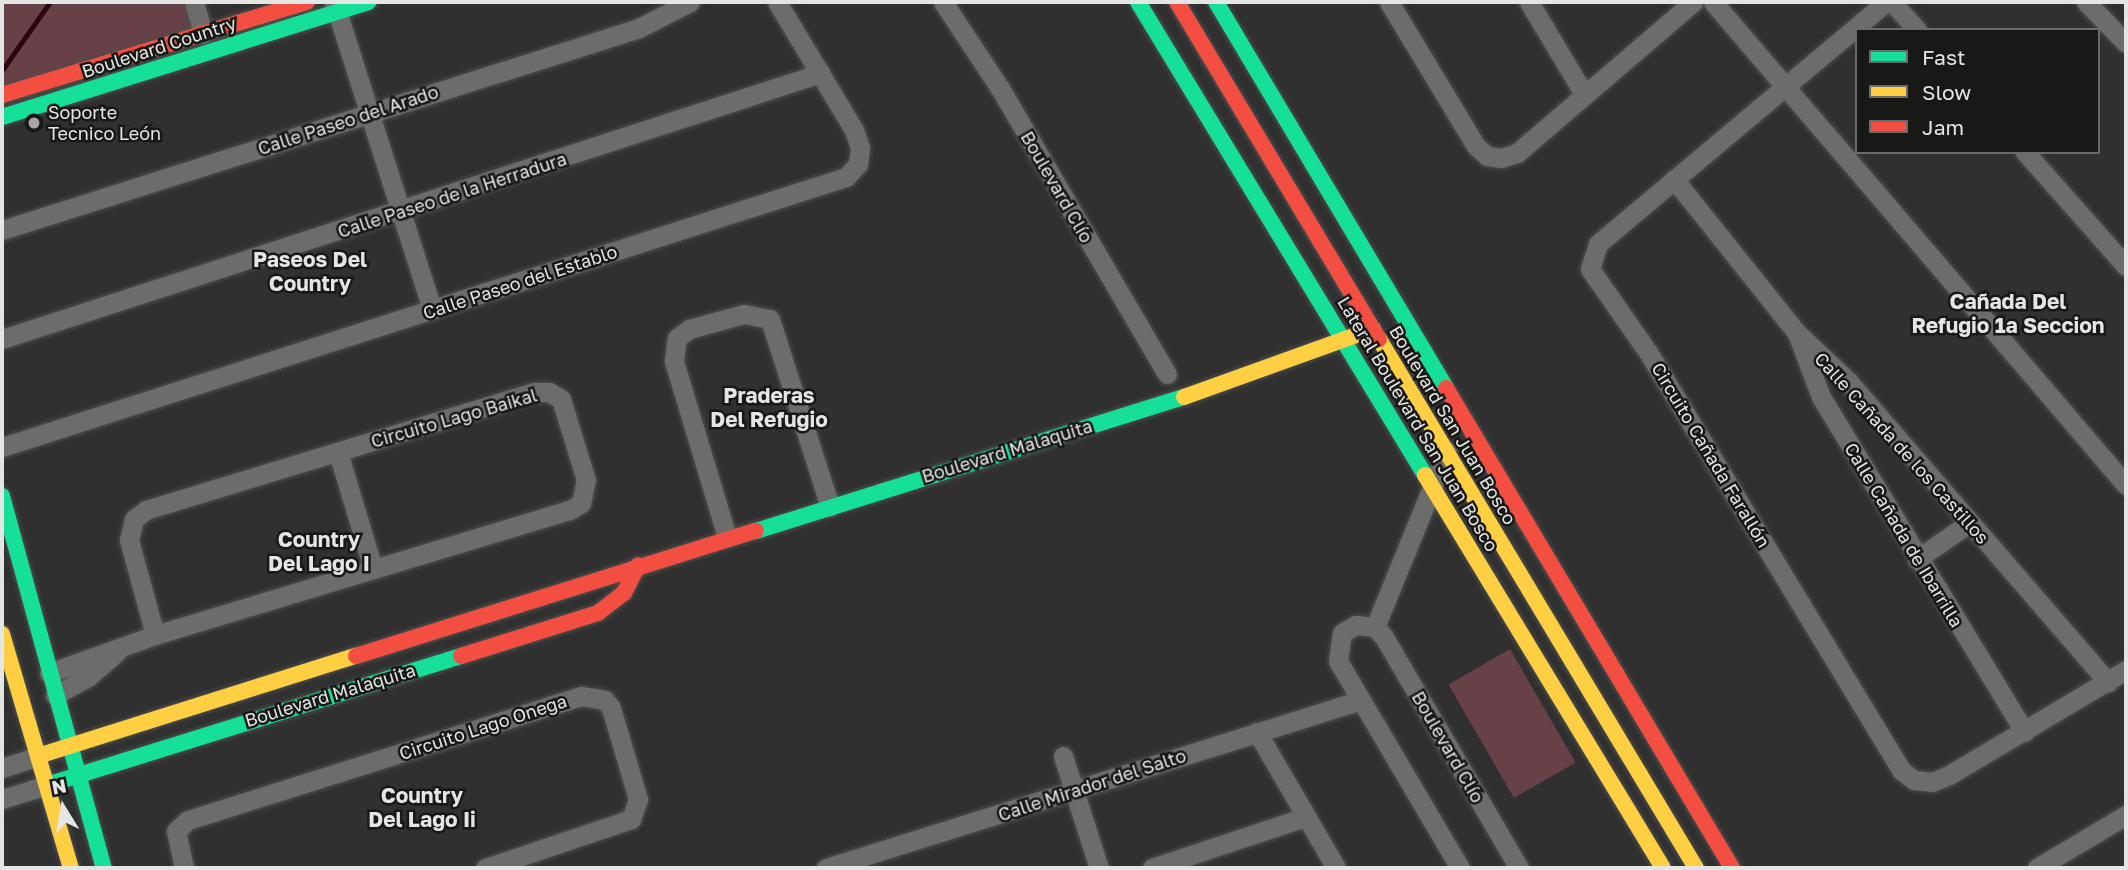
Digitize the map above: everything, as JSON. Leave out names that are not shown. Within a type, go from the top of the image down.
[{"type":"street","points":[[194,2],[204,34]]},
{"type":"street","name":"Boulevard Country","points":[[2,95],[307,2]]},
{"type":"street","name":"Boulevard Country","points":[[2,117],[335,7],[368,2]]},
{"type":"street","name":"Calle Paseo del Arado","points":[[2,230],[639,28],[690,2]]},
{"type":"street","name":"Calle Paseo del Establo","points":[[2,447],[846,177],[858,164],[860,148],[821,73],[777,2]]},
{"type":"street","name":"Boulevard Clío","points":[[943,2],[1167,374]]},
{"type":"street","name":"Lateral Boulevard San Juan Bosco","points":[[1138,2],[1663,868]]},
{"type":"street","name":"Boulevard San Juan Bosco","points":[[1177,2],[1696,868]]},
{"type":"street","name":"Boulevard San Juan Bosco","points":[[1216,2],[1732,868]]},
{"type":"street","points":[[1388,2],[1476,146],[1487,156],[1517,153],[1693,2]]},
{"type":"street","points":[[1529,2],[1584,94]]},
{"type":"street","points":[[1713,2],[2126,485]]},
{"type":"street","name":"Circuito Cañada Farallón","points":[[1886,2],[1598,244],[1590,269],[1648,352],[1902,771],[1914,780],[1932,782],[2025,732],[2126,670]]},
{"type":"street","points":[[1892,2],[1915,28]]},
{"type":"street","points":[[2086,2],[2126,43]]},
{"type":"street","points":[[335,7],[432,310]]},
{"type":"street","name":"Calle Paseo de la Herradura","points":[[2,339],[401,212],[821,73]]},
{"type":"street","points":[[2027,154],[2126,266]]},
{"type":"street","name":"Calle Cañada de los Castillos","points":[[1674,178],[1797,332],[1848,381],[2108,682]]},
{"type":"street","points":[[727,537],[674,362],[677,338],[689,329],[744,314],[770,319],[830,507]]},
{"type":"street","name":"Boulevard Malaquita","points":[[2,768],[727,537],[1257,374],[1373,329]]},
{"type":"street","name":"Calle Cañada de Ibarrilla","points":[[1797,332],[1821,397],[1917,559],[2025,732]]},
{"type":"street","name":"Circuito Lago Baikal","points":[[49,673],[155,635],[580,503],[586,480],[567,411],[561,400],[549,392],[534,392],[146,510],[134,519],[129,540],[155,635]]},
{"type":"street","points":[[1447,451],[1375,627],[1356,625],[1342,633],[1338,646],[1338,661],[1358,701],[1460,868]]},
{"type":"street","points":[[338,452],[373,569]]},
{"type":"street","points":[[1482,509],[1510,492]]},
{"type":"street","points":[[2,496],[104,868]]},
{"type":"street","points":[[1917,559],[1969,523]]},
{"type":"street","name":"Boulevard Malaquita","points":[[2,799],[597,612],[624,593],[638,565]]},
{"type":"street","name":"Boulevard Clío","points":[[1375,627],[1519,868]]},
{"type":"street","points":[[2,635],[71,868]]},
{"type":"street","name":"Circuito Lago Baikal","points":[[55,695],[88,677],[123,647]]},
{"type":"street","name":"Circuito Lago Onega","points":[[184,868],[176,831],[188,820],[581,696],[605,700],[611,708],[638,799],[631,819],[485,868]]},
{"type":"street","name":"Calle Mirador del Salto","points":[[826,868],[1358,701]]},
{"type":"street","points":[[1257,732],[1336,868]]},
{"type":"street","points":[[1063,756],[1099,868]]},
{"type":"street","points":[[2039,868],[2126,815]]},
{"type":"street","points":[[1152,868],[1305,817]]},
{"type":"shaded area","points":[[2,2],[187,2],[196,32],[2,90]]},
{"type":"shaded area","points":[[1510,649],[1576,762],[1514,798],[1449,684]]},
{"type":"waterway","points":[[3,69],[50,2]]},
{"type":"traffic: fast","points":[[2,117],[368,2]]},
{"type":"traffic: fast","points":[[1138,2],[1425,475]]},
{"type":"traffic: fast","points":[[1216,2],[1446,388]]},
{"type":"traffic: fast","points":[[756,531],[1184,397]]},
{"type":"traffic: fast","points":[[2,496],[104,868]]},
{"type":"traffic: fast","points":[[47,785],[461,656]]},
{"type":"traffic: slow","points":[[1184,397],[1373,329]]},
{"type":"traffic: slow","points":[[1379,339],[1696,868]]},
{"type":"traffic: slow","points":[[1425,475],[1663,868]]},
{"type":"traffic: slow","points":[[2,634],[71,868]]},
{"type":"traffic: slow","points":[[38,756],[356,656]]},
{"type":"traffic: jam","points":[[2,95],[307,2]]},
{"type":"traffic: jam","points":[[1177,2],[1379,339]]},
{"type":"traffic: jam","points":[[1446,388],[1732,868]]},
{"type":"traffic: jam","points":[[356,656],[756,531]]},
{"type":"traffic: jam","points":[[461,656],[598,613],[624,593],[638,565]]},
{"type":"place","name":"Soporte Tecnico León","points":[[34,123]]},
{"type":"district","name":"Paseos Del Country","points":[[310,271]]},
{"type":"district","name":"Cañada Del Refugio 1a Seccion","points":[[2008,313]]},
{"type":"district","name":"Praderas Del Refugio","points":[[769,407]]},
{"type":"district","name":"Country Del Lago I","points":[[319,551]]},
{"type":"district","name":"Country Del Lago Ii","points":[[422,807]]}]
